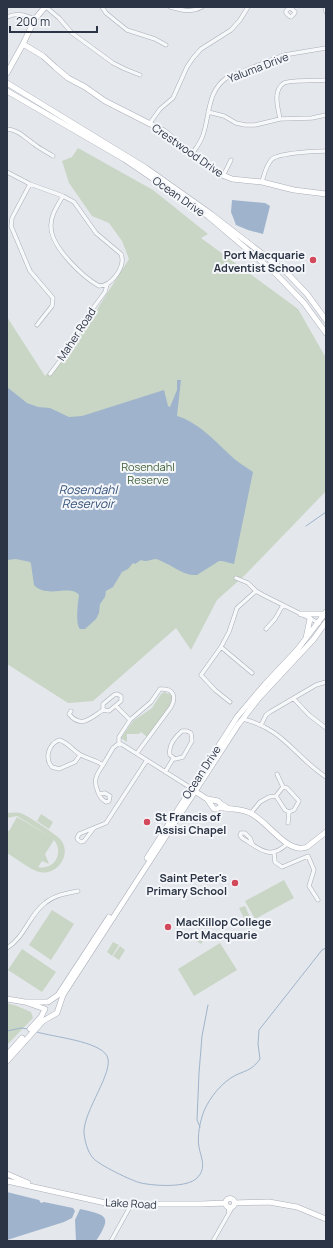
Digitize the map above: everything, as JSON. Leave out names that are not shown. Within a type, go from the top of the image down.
[{"type":"main road","points":[[7,73],[24,44],[35,19],[45,7]]},
{"type":"main road","name":"Crestwood Drive","points":[[24,44],[43,56],[68,78],[85,87],[105,101],[150,123],[170,135],[215,172],[223,176],[236,180],[262,182],[294,190],[326,194]]},
{"type":"main road","name":"Ocean Drive","points":[[7,82],[146,168],[212,214],[287,274],[311,299],[326,320]]},
{"type":"main road","name":"Ocean Drive","points":[[7,91],[144,172],[208,216],[276,274],[304,303],[326,333]]},
{"type":"main road","points":[[304,303],[311,299]]},
{"type":"main road","points":[[301,614],[326,613]]},
{"type":"main road","name":"Ocean Drive","points":[[49,1001],[59,994],[193,789],[270,686],[313,640],[323,623],[326,613]]},
{"type":"main road","points":[[305,641],[310,619]]},
{"type":"main road","name":"Ocean Drive","points":[[58,1006],[62,996],[237,717],[265,684],[323,623]]},
{"type":"main road","points":[[193,789],[213,802],[219,801],[220,806],[251,813],[287,844],[294,848],[303,848],[310,845],[326,832]]},
{"type":"main road","points":[[7,999],[25,1002],[45,1009],[48,1014],[54,1014]]},
{"type":"main road","points":[[7,1061],[36,1026],[57,1011],[58,1006],[55,1002],[49,1001],[25,1002]]},
{"type":"main road","points":[[36,1026],[45,1009],[45,1005],[49,1001]]},
{"type":"main road","points":[[7,1055],[26,1037]]},
{"type":"main road","name":"Lake Road","points":[[7,1174],[38,1188]]},
{"type":"main road","name":"Lake Road","points":[[7,1181],[110,1204],[230,1205],[269,1202],[297,1207],[326,1219]]},
{"type":"street","points":[[45,7],[59,18],[72,33],[113,63],[140,75]]},
{"type":"street","points":[[102,7],[106,13],[127,30],[166,45]]},
{"type":"street","points":[[170,7],[187,11],[202,7]]},
{"type":"street","points":[[150,123],[160,110],[173,98],[187,67],[193,58],[201,49],[231,30],[240,20],[248,7]]},
{"type":"street","points":[[325,7],[326,12]]},
{"type":"street","points":[[7,17],[16,13],[35,19]]},
{"type":"street","name":"Yaluma Drive","points":[[192,154],[203,136],[213,93],[222,81],[228,77],[284,55],[326,48]]},
{"type":"street","points":[[280,118],[277,96],[281,85],[290,81],[309,82],[326,80]]},
{"type":"street","points":[[208,112],[224,116],[236,123],[245,125],[254,125],[280,118],[312,118],[326,115]]},
{"type":"street","points":[[7,129],[22,134],[33,144],[54,156]]},
{"type":"street","points":[[262,182],[269,163],[277,157],[307,152],[326,151]]},
{"type":"street","points":[[223,176],[232,160]]},
{"type":"street","points":[[7,172],[30,184],[63,196],[52,218],[50,227],[52,234],[60,248],[72,263],[86,276],[97,285],[107,285]]},
{"type":"street","points":[[30,184],[12,218],[11,226],[30,271],[53,298],[52,306],[37,324]]},
{"type":"street","name":"Maher Road","points":[[50,374],[71,346],[88,315],[106,291],[107,285],[121,266],[122,261],[122,256],[96,232],[77,205],[63,196]]},
{"type":"street","points":[[102,286],[103,294]]},
{"type":"street","points":[[236,578],[248,583],[256,590],[310,619],[323,623]]},
{"type":"street","points":[[230,702],[215,690],[201,675],[221,647],[237,608],[256,590]]},
{"type":"street","points":[[266,629],[275,619],[283,605]]},
{"type":"street","points":[[221,647],[252,673]]},
{"type":"street","points":[[261,725],[266,715],[270,712],[316,685],[326,682]]},
{"type":"street","points":[[119,743],[118,737],[130,720],[149,704],[160,689],[168,689],[172,693],[174,699],[171,707],[137,753]]},
{"type":"street","points":[[71,711],[69,714],[73,718],[83,722],[88,721],[103,710],[109,711],[116,706],[121,698],[117,694],[103,704],[103,710]]},
{"type":"street","points":[[294,699],[309,715],[326,728]]},
{"type":"street","points":[[116,706],[130,720]]},
{"type":"street","points":[[246,720],[261,725],[281,738],[326,777]]},
{"type":"street","points":[[182,731],[189,732],[192,736],[192,741],[184,755],[180,759],[173,758],[169,753],[173,741],[182,731]]},
{"type":"street","points":[[80,755],[77,761],[59,769],[52,767],[48,760],[48,754],[52,745],[59,740],[70,746],[80,755],[93,759],[102,764]]},
{"type":"street","points":[[119,743],[193,789]]},
{"type":"street","points":[[99,796],[95,785],[95,778],[102,764],[113,748],[119,743]]},
{"type":"street","points":[[165,772],[173,758]]},
{"type":"street","points":[[94,828],[84,841],[81,842],[78,840],[77,838],[79,834],[107,822],[147,760]]},
{"type":"street","points":[[277,774],[283,786],[287,788],[299,801],[294,810],[289,812]]},
{"type":"street","points":[[251,813],[260,802],[276,796],[283,786]]},
{"type":"street","points":[[276,796],[289,812]]},
{"type":"street","points":[[288,823],[289,812]]},
{"type":"street","points":[[252,843],[264,851],[274,853],[281,850],[287,844]]},
{"type":"street","points":[[274,853],[275,862],[282,867],[307,855],[308,856],[314,870],[309,886],[318,900]]},
{"type":"street","points":[[7,948],[20,938],[40,908],[46,902],[58,896],[78,891]]},
{"type":"street","points":[[111,1241],[132,1205]]},
{"type":"street","points":[[214,1241],[229,1214],[230,1205]]},
{"type":"green space","name":"Rosendahl Reserve","points":[[78,148],[153,190],[208,234],[201,238],[298,309],[326,358],[326,491],[245,575],[217,600],[191,650],[176,628],[93,701],[68,703],[7,664],[7,317],[45,376],[73,347],[129,259],[122,241],[109,223],[92,216],[69,183],[62,161],[72,157]]},
{"type":"green space","points":[[164,692],[172,695],[173,703],[147,737],[141,732],[139,734],[127,734],[127,742],[121,738],[133,721],[152,708]]},
{"type":"green space","points":[[7,813],[20,813],[35,821],[61,840],[65,852],[64,858],[57,868],[46,872],[35,871],[7,853],[7,831],[9,831],[17,817],[51,837],[17,816],[7,818]],"holes":[[[54,840],[57,845],[58,855],[56,860],[49,866],[38,867],[42,861],[49,864],[45,854]]]},
{"type":"green space","points":[[41,814],[53,822],[49,829],[37,821]]},
{"type":"green space","points":[[284,880],[294,898],[255,919],[245,901]]},
{"type":"green space","points":[[245,906],[250,917],[245,920],[239,908]]},
{"type":"green space","points":[[52,910],[74,924],[51,960],[29,945]]},
{"type":"green space","points":[[202,929],[208,933],[201,944],[195,940]]},
{"type":"green space","points":[[113,942],[119,945],[112,956],[107,952]]},
{"type":"green space","points":[[220,943],[237,970],[194,996],[178,969]]},
{"type":"green space","points":[[120,946],[125,950],[119,960],[113,956]]},
{"type":"green space","points":[[22,949],[56,972],[42,992],[8,970]]},
{"type":"green space","points":[[7,1003],[31,1012],[33,1018],[7,1045]]},
{"type":"water","points":[[232,200],[265,203],[270,206],[263,234],[236,225],[231,212]]},
{"type":"water","name":"Rosendahl Reservoir","points":[[177,380],[181,380],[177,416],[199,427],[236,460],[253,472],[234,564],[219,561],[197,575],[192,575],[184,573],[157,559],[147,561],[141,560],[135,564],[133,563],[128,569],[122,572],[113,587],[106,591],[105,597],[100,604],[99,613],[96,619],[85,629],[80,629],[77,618],[79,595],[70,591],[45,591],[39,589],[34,585],[30,562],[16,559],[7,560],[7,387],[27,403],[38,407],[50,408],[69,417],[82,416],[164,390],[168,406],[170,407],[177,390]]},
{"type":"water","points":[[7,1192],[39,1200],[41,1203],[44,1202],[73,1208],[75,1211],[72,1218],[64,1222],[7,1240]]},
{"type":"water","points":[[80,1209],[96,1213],[104,1218],[104,1226],[96,1241],[76,1241],[75,1220]]},
{"type":"waterway","points":[[306,526],[326,512]]},
{"type":"waterway","points":[[37,1032],[86,1043],[102,1051],[107,1056],[107,1071],[85,1124],[84,1133],[86,1143],[93,1158],[102,1165],[141,1183],[154,1185],[179,1185],[186,1183],[197,1178],[203,1167],[198,1143],[199,1133],[200,1124],[210,1100],[217,1090],[231,1078],[252,1068],[257,1063],[260,1059],[258,1044],[259,1030],[322,950],[326,948]]},
{"type":"waterway","points":[[200,1127],[197,1120],[199,1073],[202,1036],[208,1005]]},
{"type":"waterway","points":[[7,1031],[21,1028],[28,1029]]},
{"type":"place","name":"Port Macquarie Adventist School","points":[[313,260]]},
{"type":"place","name":"St Francis of Assisi Chapel","points":[[147,822]]},
{"type":"place","name":"Saint Peter's Primary School","points":[[235,883]]},
{"type":"place","name":"MacKillop College Port Macquarie","points":[[168,927]]}]
